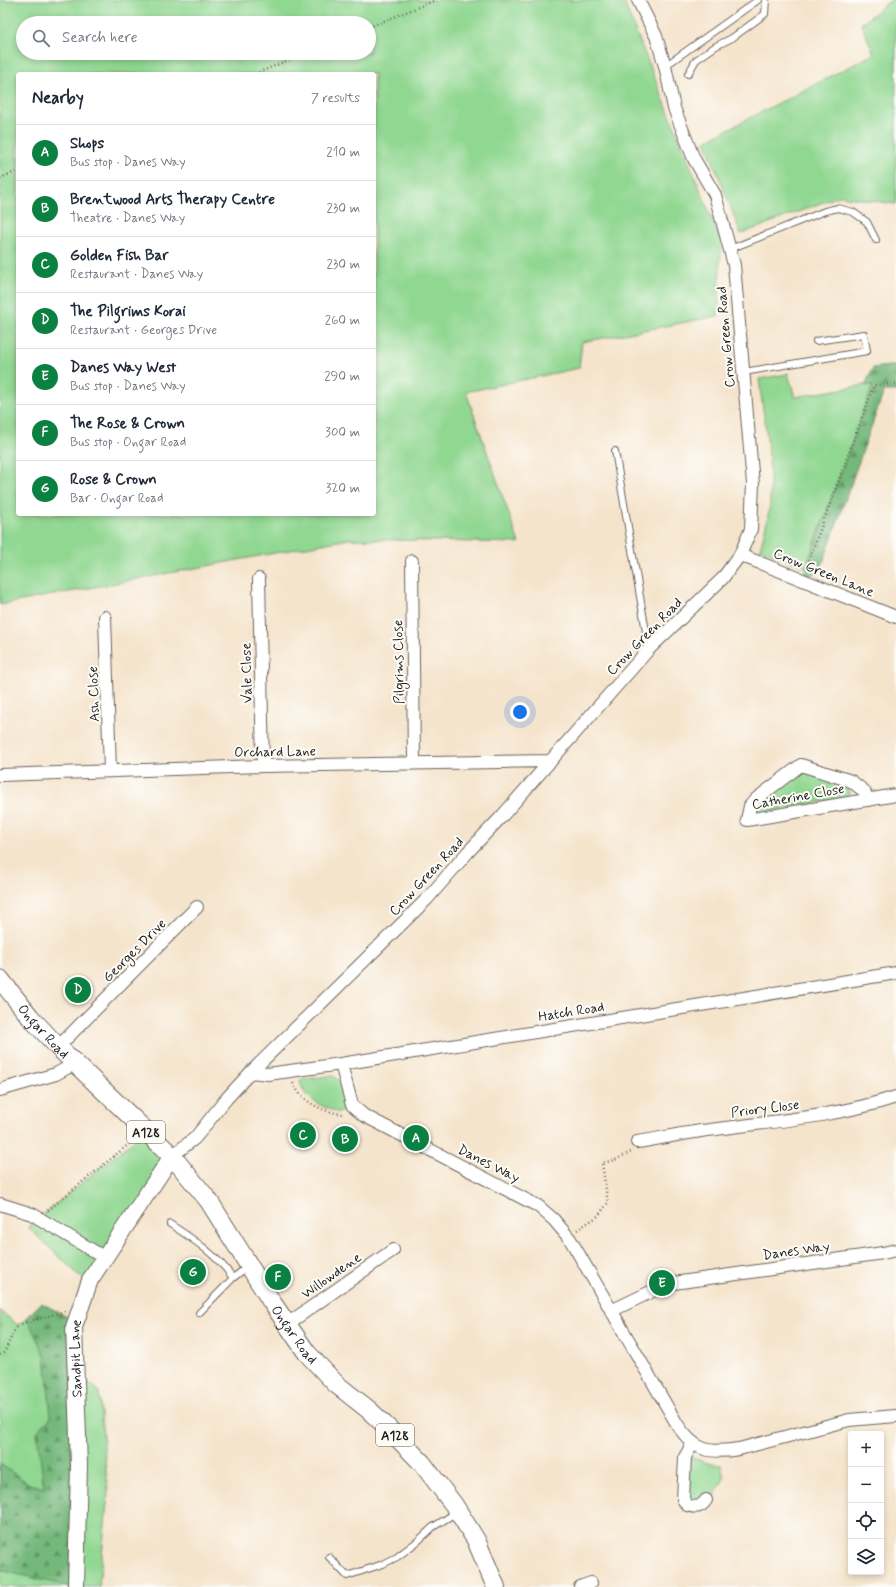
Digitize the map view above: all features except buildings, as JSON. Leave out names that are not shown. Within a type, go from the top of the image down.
[{"type":"main road","name":"Ongar Road","points":[[1,983],[74,1064],[172,1156],[210,1201],[286,1325],[307,1353],[336,1384],[369,1410],[422,1463],[458,1511],[476,1540],[496,1587]]},
{"type":"street","name":"Crow Green Road","points":[[172,1156],[195,1138],[227,1098],[251,1072],[427,899],[551,761],[649,648],[722,579],[740,555],[751,528],[754,484],[734,265],[715,195],[694,159],[674,108],[665,66],[656,36],[638,0]]},
{"type":"street","name":"Crow Green Lane","points":[[740,555],[895,615]]},
{"type":"street","name":"Pilgrims Close","points":[[412,561],[414,762]]},
{"type":"street","name":"Vale Close","points":[[259,579],[264,766]]},
{"type":"street","name":"Ash Close","points":[[105,617],[110,771]]},
{"type":"street","name":"Orchard Lane","points":[[0,775],[414,762],[551,761]]},
{"type":"street","name":"Catherine Close","points":[[868,800],[864,791],[851,781],[801,765],[756,799],[750,806],[747,820],[755,819],[868,800],[896,795]]},
{"type":"street","name":"Georges Drive","points":[[58,1047],[197,907]]},
{"type":"street","name":"Hatch Road","points":[[251,1072],[268,1074],[341,1064],[896,972]]},
{"type":"street","name":"Ongar Road","points":[[0,1090],[56,1074],[74,1064]]},
{"type":"street","name":"Danes Way","points":[[341,1064],[352,1105],[363,1115],[538,1206],[554,1220],[568,1236],[677,1424],[683,1433],[693,1443],[717,1452],[726,1451],[739,1449],[848,1420],[896,1416]]},
{"type":"street","name":"Priory Close","points":[[637,1142],[700,1132],[810,1118],[845,1111],[896,1097]]},
{"type":"street","name":"Sandpit Lane","points":[[76,1587],[79,1465],[74,1327],[90,1280],[172,1156]]},
{"type":"street","points":[[0,1204],[32,1214],[104,1258]]},
{"type":"street","name":"Willowdene","points":[[286,1325],[393,1250]]},
{"type":"street","name":"Danes Way","points":[[611,1311],[667,1284],[896,1250]]},
{"type":"street","points":[[693,1443],[685,1457],[683,1499],[687,1505],[697,1508],[706,1500]]},
{"type":"street","points":[[580,1587],[591,1583]]},
{"type":"lane","points":[[665,66],[758,0]]},
{"type":"lane","points":[[688,74],[696,60],[716,46],[732,38],[764,14],[766,0]]},
{"type":"lane","points":[[730,249],[838,208],[853,212],[867,222],[876,240]]},
{"type":"lane","points":[[744,372],[867,351],[864,334],[816,342]]},
{"type":"lane","points":[[615,451],[649,648]]},
{"type":"lane","points":[[170,1224],[194,1239],[218,1260],[233,1278]]},
{"type":"lane","points":[[199,1313],[233,1278],[250,1265]]},
{"type":"lane","points":[[329,1557],[347,1576],[383,1564],[404,1552],[434,1527],[458,1511]]},
{"type":"path","points":[[376,24],[436,0]]},
{"type":"path","points":[[260,72],[289,60]]},
{"type":"path","points":[[0,178],[16,172]]},
{"type":"path","points":[[802,579],[874,385],[896,384]]},
{"type":"path","points":[[287,1072],[298,1093],[310,1103],[334,1113],[363,1115]]},
{"type":"path","points":[[38,1218],[145,1131]]},
{"type":"path","points":[[568,1236],[598,1216],[608,1203],[602,1163],[615,1160],[635,1150],[637,1142]]},
{"type":"path","points":[[0,1355],[4,1353],[17,1325],[81,1306]]},
{"type":"green space","points":[[0,0],[623,0],[721,241],[718,316],[582,342],[579,368],[466,392],[519,543],[349,539],[0,605]]},
{"type":"green space","points":[[891,0],[896,0],[896,204],[839,196],[741,234],[705,141],[874,54],[861,24]]},
{"type":"green space","points":[[896,365],[896,391],[884,391],[820,571],[802,579],[873,385],[865,385],[873,368]]},
{"type":"green space","points":[[788,374],[795,397],[865,385],[874,385],[806,567],[760,549],[769,513],[770,470],[759,379]]},
{"type":"green space","points":[[802,769],[848,785],[849,794],[844,798],[761,813],[756,807],[759,802]]},
{"type":"green space","points":[[334,1076],[341,1083],[348,1105],[340,1113],[326,1108],[316,1102],[304,1092],[302,1088],[300,1080]]},
{"type":"green space","points":[[145,1131],[172,1156],[89,1285],[28,1227]]},
{"type":"green space","points":[[41,1303],[73,1320],[76,1373],[99,1391],[108,1493],[99,1587],[0,1587],[0,1311],[18,1325]]},
{"type":"green space","points":[[41,1303],[73,1320],[71,1587],[0,1570],[0,1464],[29,1484],[44,1488],[37,1432],[51,1417],[45,1356],[27,1318]]},
{"type":"green space","points":[[689,1456],[707,1463],[721,1465],[724,1478],[712,1500],[698,1503],[689,1499]]},
{"type":"place","name":"The Pilgrims Korai","points":[[78,990]]},
{"type":"place","name":"Golden Fish Bar","points":[[303,1135]]},
{"type":"place","name":"Shops","points":[[416,1138]]},
{"type":"place","name":"Brentwood Arts Therapy Centre","points":[[345,1139]]},
{"type":"place","name":"Rose & Crown","points":[[193,1272]]},
{"type":"place","name":"The Rose & Crown","points":[[278,1277]]},
{"type":"place","name":"Danes Way West","points":[[662,1283]]}]
